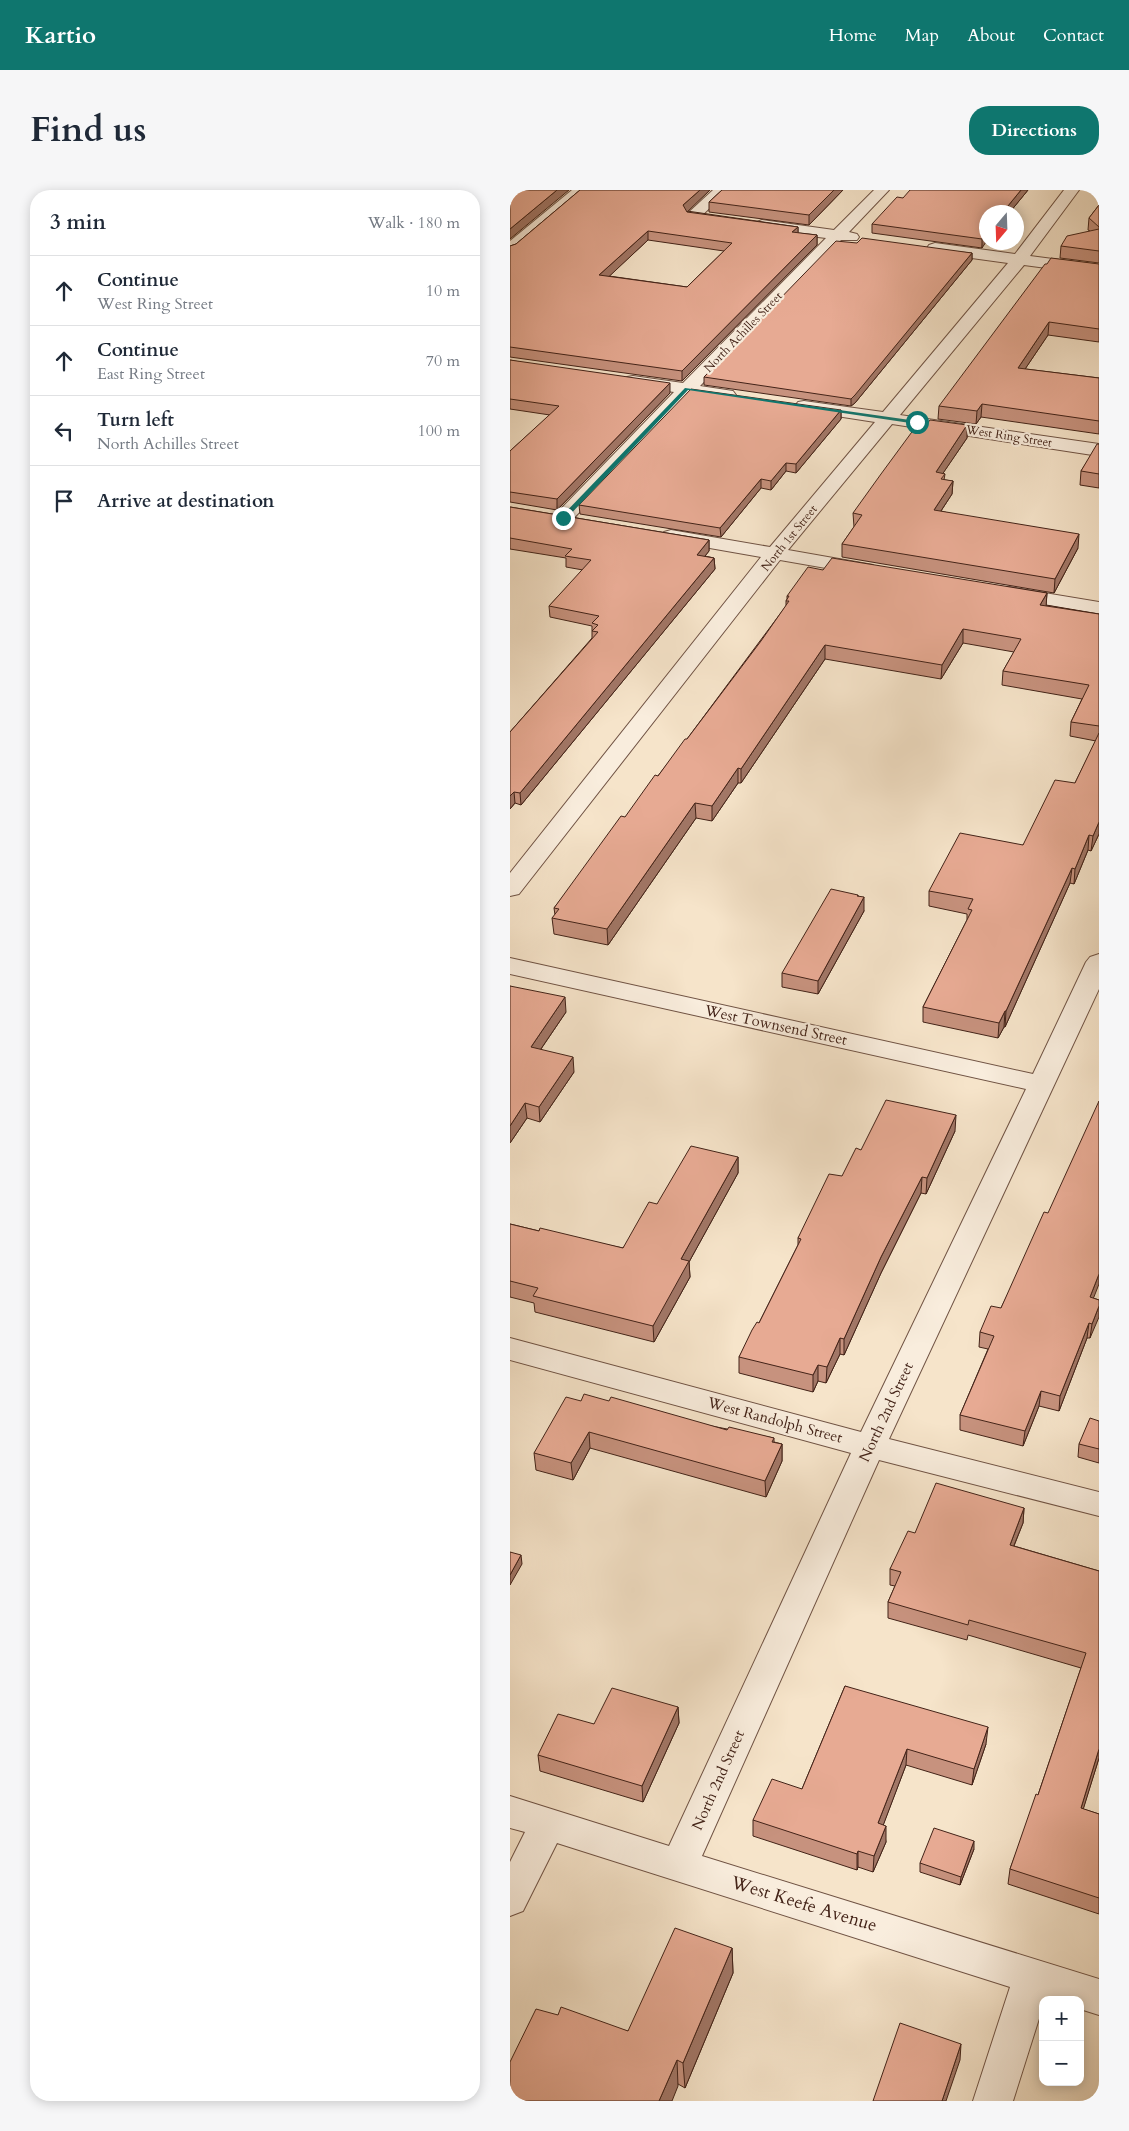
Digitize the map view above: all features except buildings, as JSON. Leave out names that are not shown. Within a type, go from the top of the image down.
[{"type":"street","points":[[510,248],[581,190]]},
{"type":"street","points":[[712,219],[693,216],[722,190]]},
{"type":"street","name":"North Achilles Street","points":[[563,518],[882,190]]},
{"type":"street","name":"North 1st Street","points":[[510,889],[776,553],[1019,260],[1072,190]]},
{"type":"street","points":[[749,224],[866,239]]},
{"type":"street","points":[[924,247],[1099,270]]},
{"type":"street","points":[[613,378],[748,398]]},
{"type":"street","name":"West Ring Street","points":[[787,403],[1099,450]]},
{"type":"street","points":[[649,532],[889,572]]},
{"type":"street","points":[[994,590],[1099,608]]},
{"type":"street","name":"North 2nd Street","points":[[679,1865],[870,1446],[1099,962]]},
{"type":"street","name":"West Townsend Street","points":[[510,966],[1042,1084]]},
{"type":"street","name":"West Randolph Street","points":[[510,1349],[870,1446],[1099,1504]]},
{"type":"street","name":"West Keefe Avenue","points":[[510,1812],[1099,1997]]},
{"type":"street","points":[[510,1899],[548,1824]]},
{"type":"street","points":[[993,2101],[1033,1976]]},
{"type":"route","points":[[563,518],[687,389],[917,422]]}]
